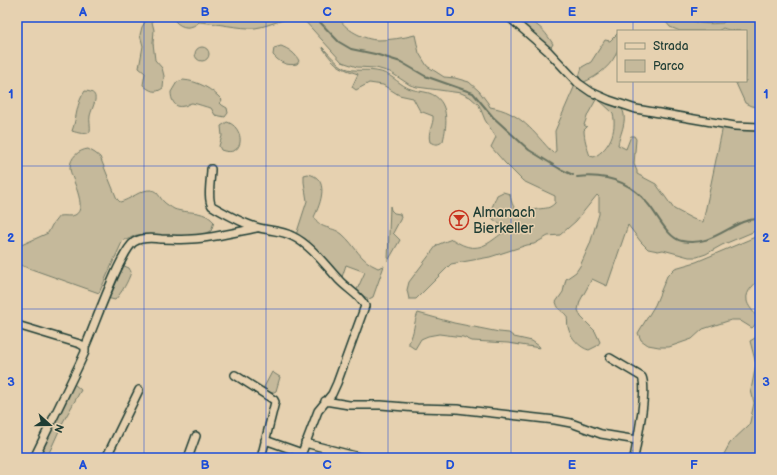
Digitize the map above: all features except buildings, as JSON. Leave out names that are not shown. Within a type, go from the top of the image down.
[{"type":"street","points":[[509,17],[548,51],[578,83],[591,92],[609,100],[636,109],[735,126],[760,127]]},
{"type":"street","points":[[212,169],[210,203],[240,221],[258,228],[281,232],[293,236],[311,250],[340,281],[363,300],[365,306],[332,394],[318,411],[301,455],[265,440]]},
{"type":"street","points":[[34,458],[79,366],[85,352],[85,347],[112,281],[130,245],[140,239],[193,239],[258,228]]},
{"type":"street","points":[[17,325],[80,344],[85,347]]},
{"type":"street","points":[[610,358],[642,377],[644,381],[643,407],[634,458]]},
{"type":"street","points":[[234,375],[275,402],[261,458]]},
{"type":"street","points":[[106,458],[139,390]]},
{"type":"street","points":[[325,401],[349,406],[381,405],[457,409],[555,420],[571,423],[600,434],[637,440]]},
{"type":"street","points":[[188,458],[196,436]]},
{"type":"street","points":[[305,443],[363,458]]},
{"type":"green space","points":[[148,17],[151,18],[154,30],[153,43],[155,60],[162,68],[164,76],[163,88],[157,91],[150,90],[143,85],[145,73],[139,68],[143,46],[140,35],[142,27]]},
{"type":"green space","points":[[170,17],[339,17],[345,26],[350,30],[373,40],[401,38],[415,35],[419,53],[427,66],[444,77],[469,82],[479,91],[490,107],[510,113],[518,118],[526,124],[553,153],[556,151],[555,131],[575,85],[621,107],[624,121],[618,145],[626,149],[631,136],[634,136],[636,139],[634,164],[637,174],[656,184],[674,209],[693,219],[703,222],[723,126],[760,129],[760,229],[722,245],[706,254],[697,257],[689,257],[663,250],[658,251],[648,249],[628,225],[607,286],[592,279],[580,301],[578,310],[581,317],[595,331],[600,342],[597,346],[589,350],[582,347],[573,338],[569,331],[567,317],[560,310],[556,302],[563,292],[566,279],[576,272],[590,244],[599,214],[599,197],[597,195],[576,221],[560,235],[548,236],[534,244],[490,257],[451,264],[416,299],[409,299],[407,290],[409,282],[437,245],[452,239],[468,247],[477,247],[488,244],[503,233],[510,232],[493,219],[491,210],[497,195],[503,192],[510,194],[513,206],[522,211],[549,207],[555,203],[555,196],[523,181],[491,147],[496,137],[485,120],[479,105],[470,97],[461,93],[417,87],[410,85],[390,72],[376,68],[357,67],[342,62],[303,19],[291,18],[261,27],[249,28],[199,22],[190,27],[184,27],[175,21],[175,18]],"holes":[[[597,98],[613,113],[614,126],[608,144],[600,153],[594,157],[590,156],[584,133],[584,130],[587,127],[584,125]]]},
{"type":"green space","points":[[662,17],[686,17],[699,23],[708,24],[723,23],[724,21],[749,17],[760,18],[760,107],[751,106],[745,103],[735,82],[747,82],[747,30],[731,30],[723,28],[720,30],[678,30],[670,27]]},
{"type":"green space","points":[[529,21],[543,30],[548,36],[553,44],[550,49],[521,26]]},
{"type":"green space","points":[[617,34],[617,52],[613,60],[594,77],[584,82],[579,77],[582,67],[591,62],[605,40],[610,41]]},
{"type":"green space","points":[[281,46],[296,56],[299,61],[297,64],[290,65],[284,63],[273,55],[274,48]]},
{"type":"green space","points":[[199,47],[205,47],[209,51],[209,57],[205,61],[199,61],[195,57],[195,51]]},
{"type":"green space","points":[[322,47],[345,68],[381,72],[408,88],[436,96],[444,107],[446,121],[443,141],[437,144],[430,142],[429,135],[433,122],[433,116],[420,111],[413,98],[399,95],[383,85],[369,83],[356,90],[352,87],[358,74],[337,65]]},
{"type":"green space","points":[[183,80],[199,84],[218,96],[222,100],[220,103],[227,108],[228,113],[225,117],[215,115],[211,108],[197,104],[191,103],[181,107],[175,105],[172,100],[171,92],[177,82]]},
{"type":"green space","points":[[85,91],[94,94],[95,100],[90,116],[90,132],[84,134],[72,131],[78,106]]},
{"type":"green space","points":[[227,122],[233,125],[240,135],[239,146],[235,150],[229,152],[221,150],[219,146],[222,136],[221,126]]},
{"type":"green space","points":[[88,149],[100,157],[117,199],[120,202],[143,191],[151,190],[157,193],[165,203],[174,209],[200,213],[210,218],[214,222],[211,231],[196,236],[186,237],[138,235],[123,240],[99,293],[20,265],[17,268],[17,247],[48,233],[59,216],[73,216],[79,211],[80,199],[71,172],[70,164],[73,157],[81,151]]},
{"type":"green space","points":[[308,174],[315,176],[319,180],[321,186],[321,198],[314,217],[317,221],[323,226],[338,231],[342,234],[366,261],[378,268],[384,266],[373,297],[369,299],[356,292],[365,272],[346,265],[341,280],[296,235],[307,201],[304,175]]},
{"type":"green space","points":[[390,206],[394,213],[400,214],[401,218],[393,233],[400,240],[388,261]]},
{"type":"green space","points":[[760,235],[761,273],[749,290],[747,297],[748,305],[755,314],[757,321],[752,328],[739,320],[731,320],[703,329],[692,339],[669,347],[648,345],[641,340],[638,333],[655,305],[667,276],[675,268],[696,262]]},
{"type":"green space","points":[[122,265],[129,268],[131,272],[128,279],[115,300],[107,298]]},
{"type":"green space","points":[[418,313],[454,323],[509,333],[514,337],[532,341],[540,348],[508,343],[472,341],[463,337],[439,334],[421,339],[415,349],[409,345],[409,342]]},
{"type":"green space","points":[[760,335],[760,458],[723,458],[730,443],[749,425],[750,422],[754,403],[751,390],[756,364],[750,341]]},
{"type":"green space","points":[[272,372],[280,377],[276,391],[272,393],[264,387]]},
{"type":"green space","points":[[74,384],[81,390],[63,422],[48,458],[35,458],[71,385]]},
{"type":"waterway","points":[[315,17],[339,42],[351,49],[375,54],[401,62],[425,76],[473,93],[493,117],[529,150],[560,169],[573,175]]},
{"type":"waterway","points":[[577,177],[587,176],[607,178],[625,185],[641,196],[672,236],[682,241],[694,242],[704,240],[714,237],[741,223],[760,219]]},
{"type":"place","name":"Almanach Bierkeller","points":[[459,220]]}]
